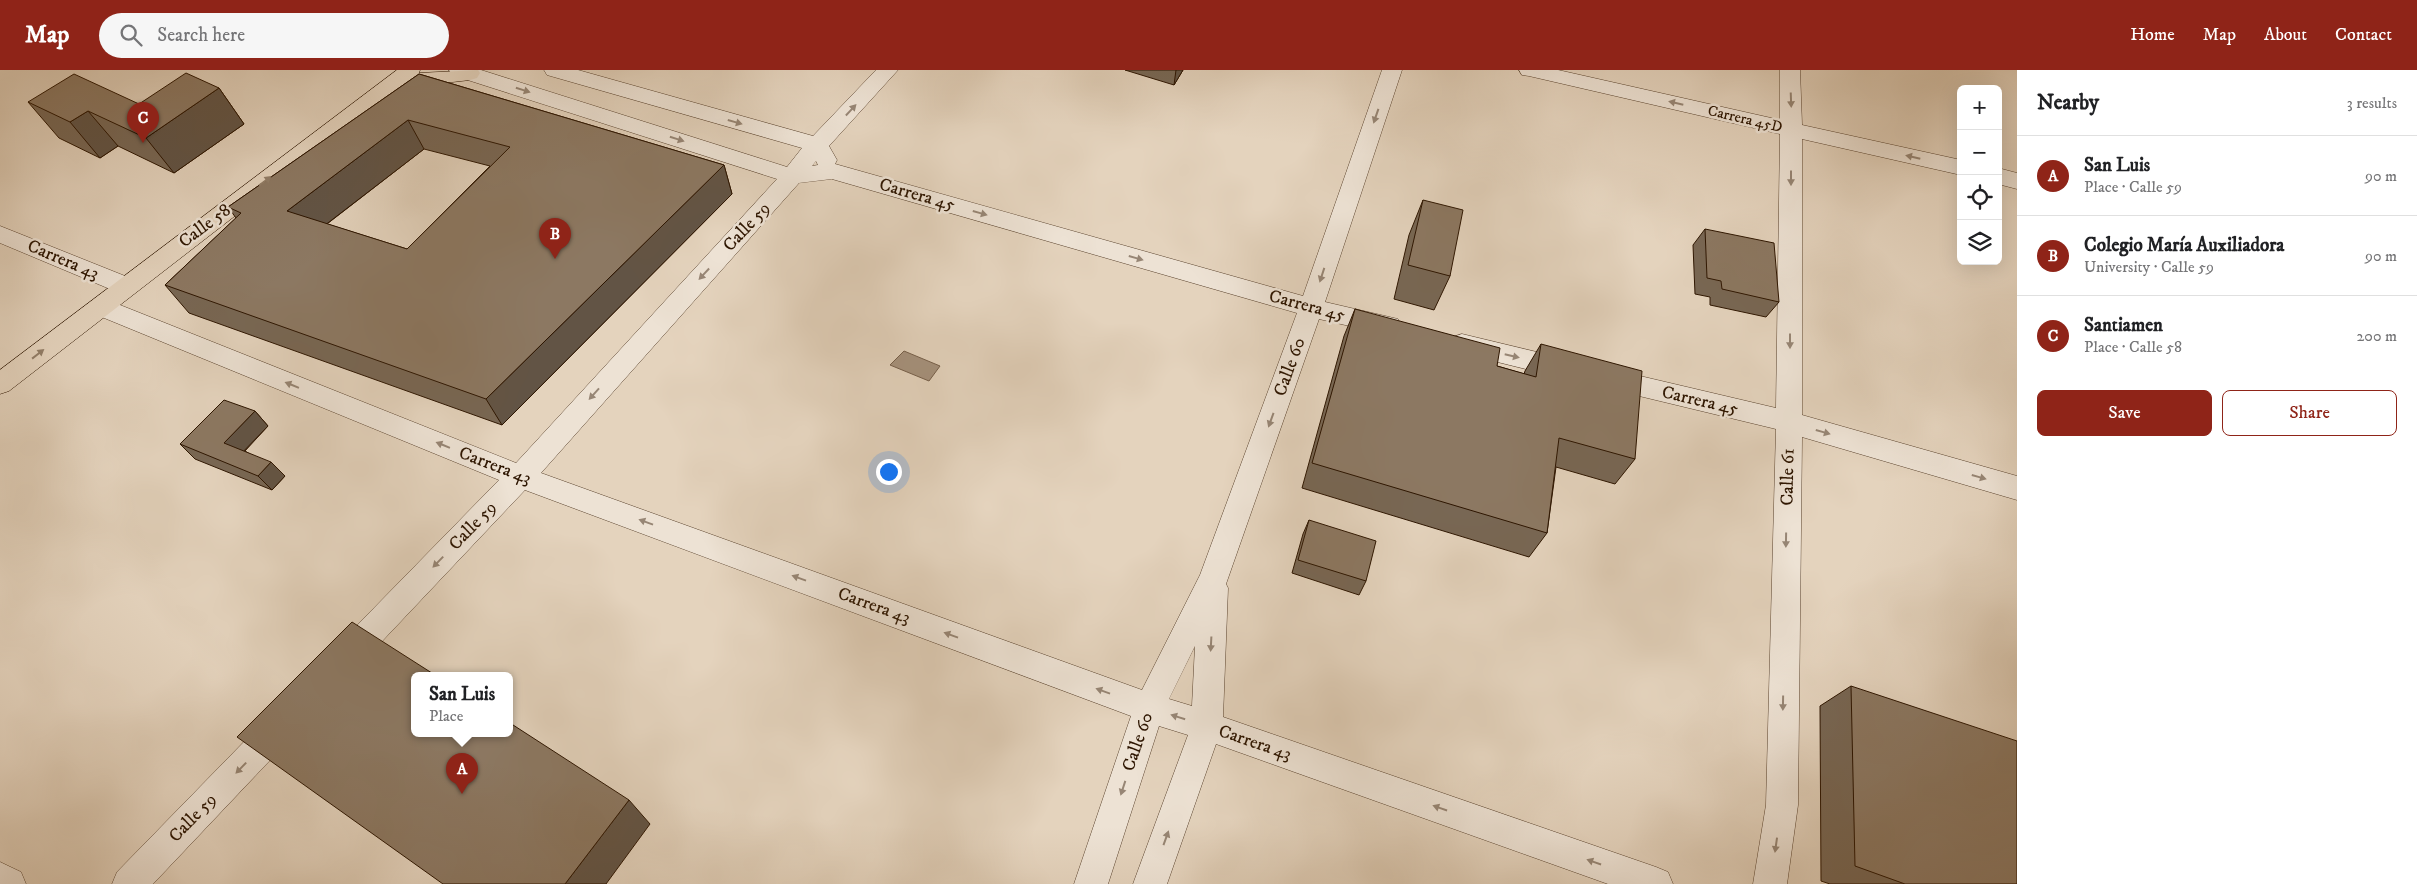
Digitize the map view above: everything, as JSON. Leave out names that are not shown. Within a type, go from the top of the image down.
[{"type":"main road","points":[[402,76],[478,73]]},
{"type":"main road","name":"Calle 58","points":[[0,384],[402,76]]},
{"type":"street","points":[[554,70],[817,145],[832,170]]},
{"type":"street","name":"Calle 59","points":[[321,684],[520,477],[792,176],[817,145],[888,70]]},
{"type":"street","name":"Calle 60","points":[[1091,884],[1149,708],[1214,578],[1311,308],[1392,70]]},
{"type":"street","name":"Carrera 45D","points":[[1529,70],[1957,167]]},
{"type":"street","name":"Calle 61","points":[[1770,884],[1782,805],[1789,422],[1790,70]]},
{"type":"street","name":"Carrera 45","points":[[478,73],[622,122],[792,176],[832,170],[1311,308],[1789,422],[2017,488]]},
{"type":"street","points":[[587,110],[610,86]]},
{"type":"street","points":[[622,122],[646,96]]},
{"type":"street","points":[[2002,177],[2017,181]]},
{"type":"street","name":"Carrera 43","points":[[0,234],[126,286]]},
{"type":"street","name":"Carrera 43","points":[[100,307],[520,477],[1149,708],[1207,726],[1656,884]]},
{"type":"street","name":"Calle 60","points":[[1150,884],[1207,726],[1214,578]]},
{"type":"street","name":"Calle 59","points":[[129,884],[301,705]]},
{"type":"street","points":[[0,879],[10,884]]},
{"type":"shaded area","points":[[904,351],[940,366],[929,381],[890,365]]},
{"type":"building","points":[[186,73],[219,88],[146,138],[88,111],[70,122],[28,102],[74,74],[139,104]]},
{"type":"building","points":[[419,74],[724,165],[486,399],[165,285],[241,213],[228,207]],"holes":[[[408,120],[510,147],[407,249],[287,211]]]},
{"type":"building","points":[[1423,200],[1463,210],[1450,276],[1408,265]]},
{"type":"building","points":[[1705,229],[1774,243],[1779,302],[1722,289],[1721,281],[1707,278]]},
{"type":"building","points":[[1355,309],[1500,348],[1497,366],[1536,377],[1541,344],[1642,371],[1635,459],[1559,438],[1547,533],[1312,463]]},
{"type":"building","points":[[224,400],[255,411],[224,443],[271,462],[258,476],[180,444]]},
{"type":"building","points":[[1309,520],[1376,541],[1366,581],[1298,560]]},
{"type":"building","points":[[352,622],[430,672],[411,672],[411,737],[513,737],[513,725],[629,800],[565,884],[443,884],[237,737]]},
{"type":"building","points":[[1851,686],[2017,741],[2017,884],[1905,884],[1855,866]]},
{"type":"place","name":"Santiamen","points":[[143,143]]},
{"type":"place","name":"Colegio María Auxiliadora","points":[[555,259]]},
{"type":"place","name":"San Luis","points":[[462,794]]}]
